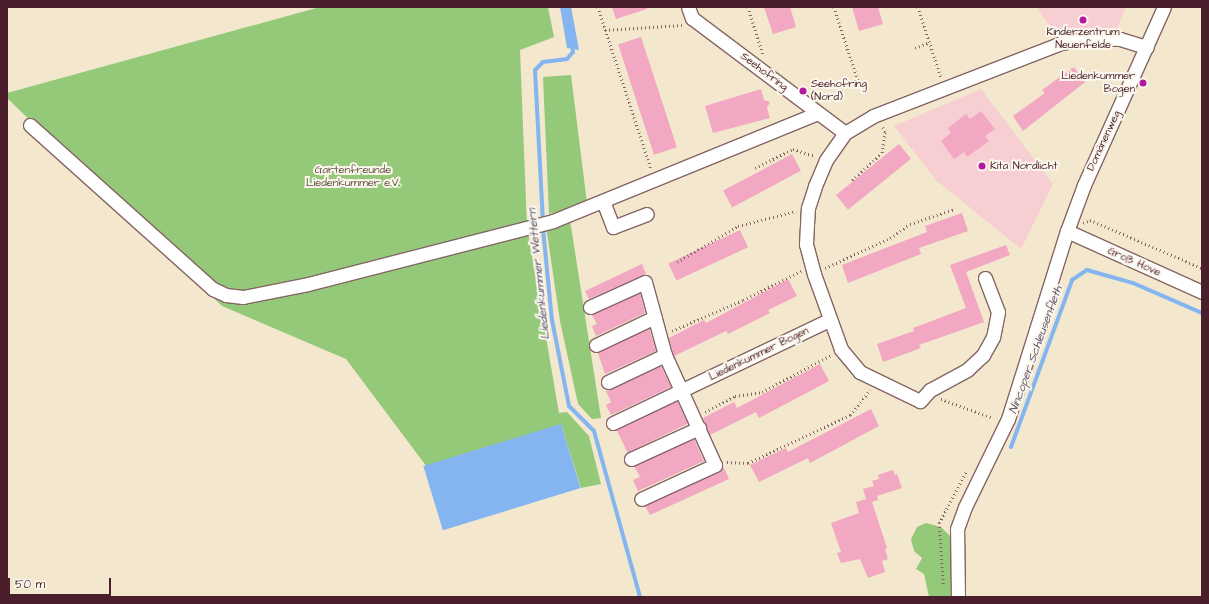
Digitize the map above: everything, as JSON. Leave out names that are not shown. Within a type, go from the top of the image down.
[{"type":"street","name":"Domänenweg","points":[[958,597],[957,529],[965,507],[1008,419],[1067,232],[1084,185],[1164,7]]},
{"type":"street","name":"Seehofring","points":[[690,13],[845,133]]},
{"type":"street","points":[[985,278],[998,312],[993,337],[983,355],[967,370],[930,390],[920,401],[876,382],[860,372],[841,349],[829,320],[812,270],[806,244],[808,208],[826,160],[845,133],[873,116],[1061,43],[1089,38],[1120,39],[1147,47]]},
{"type":"street","points":[[30,125],[190,270],[213,289],[226,295],[243,297],[266,294],[553,221],[603,202],[818,113]]},
{"type":"street","points":[[603,202],[613,227],[647,214]]},
{"type":"street","name":"Groß Hove","points":[[1067,232],[1202,292]]},
{"type":"street","points":[[590,308],[645,282],[665,355],[686,389],[696,423],[715,465],[641,499]]},
{"type":"street","points":[[596,345],[655,317]]},
{"type":"street","name":"Liedenkummer Bogen","points":[[613,423],[829,320]]},
{"type":"street","points":[[608,382],[665,355]]},
{"type":"street","points":[[630,460],[696,423]]},
{"type":"path","points":[[598,7],[654,180]]},
{"type":"path","points":[[748,7],[764,56]]},
{"type":"path","points":[[834,7],[860,86],[865,89]]},
{"type":"path","points":[[918,7],[945,87]]},
{"type":"path","points":[[605,30],[684,25],[690,13]]},
{"type":"path","points":[[915,48],[930,42]]},
{"type":"path","points":[[852,180],[882,153],[885,132],[873,116]]},
{"type":"path","points":[[755,168],[793,149],[826,160]]},
{"type":"path","points":[[677,262],[738,226],[808,208]]},
{"type":"path","points":[[660,336],[890,238],[910,224],[955,209]]},
{"type":"path","points":[[1067,232],[1090,220],[1202,268]]},
{"type":"path","points":[[696,423],[735,396],[762,392],[841,349]]},
{"type":"path","points":[[714,462],[748,463],[850,415],[876,382]]},
{"type":"path","points":[[920,401],[937,397],[993,418]]},
{"type":"path","points":[[991,422],[996,411]]},
{"type":"path","points":[[944,589],[939,523],[968,468]]},
{"type":"shaded area","name":"Kinderzentrum Neuenfelde","points":[[1036,7],[1126,7],[1115,33],[1057,36]]},
{"type":"shaded area","name":"Kita Nordlicht","points":[[981,89],[1053,184],[1021,249],[936,180],[894,126]]},
{"type":"green space","name":"Gartenfreunde Liedenkummer e.V.","points":[[320,7],[548,7],[554,37],[520,50],[527,227],[559,413],[567,412],[589,436],[601,484],[581,488],[561,424],[442,487],[346,359],[222,306],[7,98],[7,93]]},
{"type":"green space","points":[[571,75],[587,203],[549,214],[543,77]]},
{"type":"green space","points":[[570,220],[601,418],[592,419],[578,404],[560,321],[546,226]]},
{"type":"green space","points":[[926,523],[941,527],[952,538],[954,597],[929,597],[924,574],[916,569],[922,558],[914,551],[911,539],[917,527]]},
{"type":"water","points":[[560,7],[571,7],[579,50],[567,48]]},
{"type":"water","points":[[561,424],[581,488],[443,530],[423,466]]},
{"type":"building","points":[[612,7],[646,7],[647,9],[616,19]]},
{"type":"building","points":[[764,7],[790,7],[796,27],[773,34]]},
{"type":"building","points":[[852,7],[878,7],[883,24],[859,31]]},
{"type":"building","points":[[641,37],[677,147],[654,155],[618,44]]},
{"type":"building","points":[[1074,67],[1085,82],[1023,131],[1013,116],[1045,93],[1042,90]]},
{"type":"building","points":[[761,89],[764,100],[770,102],[767,108],[770,118],[713,133],[705,106]]},
{"type":"building","points":[[981,111],[995,129],[985,136],[989,141],[967,157],[964,152],[954,159],[941,141],[951,133],[948,128],[966,114],[970,119]]},
{"type":"building","points":[[899,144],[911,159],[848,210],[836,195]]},
{"type":"building","points":[[792,154],[801,171],[732,207],[723,191]]},
{"type":"building","points":[[962,213],[968,231],[919,248],[921,254],[848,283],[842,265],[927,232],[925,226]]},
{"type":"building","points":[[740,230],[748,247],[676,281],[668,263]]},
{"type":"building","points":[[1006,245],[1010,255],[966,272],[984,322],[919,345],[921,348],[883,362],[877,344],[914,331],[913,328],[966,308],[950,265]]},
{"type":"building","points":[[642,264],[646,274],[589,299],[585,291]]},
{"type":"building","points":[[788,279],[797,296],[768,310],[770,313],[728,334],[726,331],[674,356],[669,338],[704,320],[706,323]]},
{"type":"building","points":[[640,293],[645,313],[596,336],[592,326],[597,324],[592,315]]},
{"type":"building","points":[[649,328],[656,351],[605,374],[598,353]]},
{"type":"building","points":[[820,364],[829,381],[759,418],[756,412],[710,435],[703,418],[734,402],[737,408]]},
{"type":"building","points":[[661,366],[671,387],[611,415],[606,405],[611,402],[606,391]]},
{"type":"building","points":[[677,401],[688,423],[628,453],[617,430]]},
{"type":"building","points":[[871,409],[879,426],[810,463],[808,458],[759,482],[750,465],[786,448],[788,452]]},
{"type":"building","points":[[694,439],[704,461],[638,491],[633,480],[640,477],[634,466]]},
{"type":"building","points":[[724,468],[729,479],[650,515],[645,506]]},
{"type":"building","points":[[893,470],[895,475],[897,474],[902,488],[877,496],[878,500],[872,502],[887,548],[885,549],[888,559],[882,561],[885,572],[868,578],[860,559],[841,563],[837,553],[841,552],[831,523],[859,513],[856,502],[866,499],[863,489],[874,486],[872,481],[879,479],[878,475]]},
{"type":"waterway","name":"Liedenkummer Wettern","points":[[572,45],[573,52],[567,59],[543,62],[535,70],[544,239],[552,320],[569,406],[594,431],[640,597]]},
{"type":"waterway","name":"Nincoper Schleusenfleth","points":[[1011,447],[1072,280],[1087,270],[1133,283],[1202,313]]},
{"type":"place","name":"Kinderzentrum Neuenfelde","points":[[1083,20]]},
{"type":"place","name":"Liedenkummer Bogen","points":[[1143,83]]},
{"type":"place","name":"Seehofring (Nord)","points":[[803,91]]},
{"type":"place","name":"Kita Nordlicht","points":[[982,166]]}]
